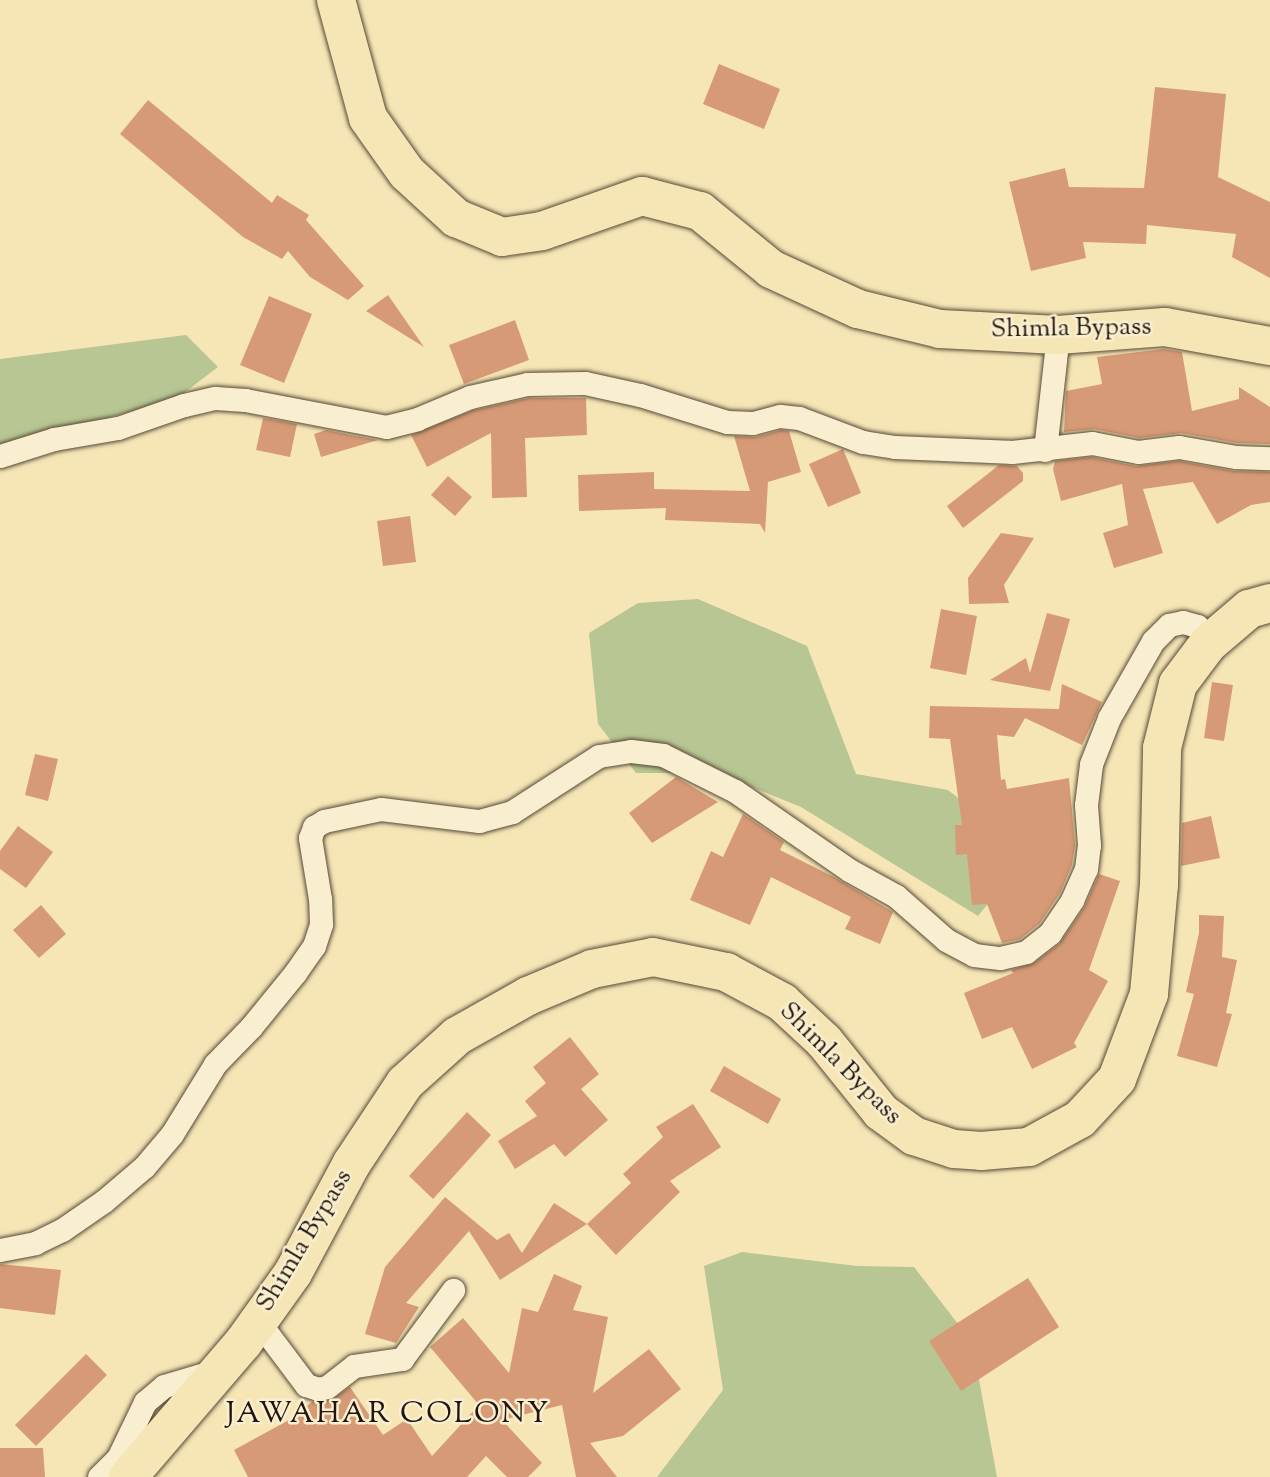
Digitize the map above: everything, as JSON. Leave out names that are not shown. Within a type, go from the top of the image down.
[{"type":"highway","name":"Shimla Bypass","points":[[336,0],[368,118],[407,173],[456,218],[502,237],[542,231],[642,196],[700,211],[771,269],[858,309],[940,329],[1058,335],[1165,327],[1270,346]]},
{"type":"highway","name":"Shimla Bypass","points":[[128,1477],[258,1321],[292,1273],[352,1163],[405,1083],[457,1036],[527,996],[592,969],[653,957],[726,972],[782,1002],[824,1041],[881,1112],[914,1136],[954,1149],[981,1151],[1029,1147],[1080,1119],[1117,1079],[1149,994],[1158,886],[1162,748],[1178,684],[1208,644],[1249,609],[1270,603]]},
{"type":"street","points":[[1045,450],[1058,335]]},
{"type":"street","points":[[0,456],[54,439],[118,428],[184,405],[215,398],[245,400],[386,427],[417,419],[470,397],[527,384],[585,383],[640,395],[727,422],[753,423],[780,416],[799,418],[863,442],[895,447],[1045,450],[1092,443],[1138,452],[1179,447],[1236,457],[1270,458]]},
{"type":"street","points":[[0,1250],[36,1243],[62,1230],[104,1201],[144,1167],[172,1134],[215,1064],[251,1027],[295,973],[314,946],[321,924],[320,899],[310,838],[314,827],[324,821],[381,809],[479,821],[512,812],[599,756],[631,751],[663,755],[735,791],[849,870],[896,896],[946,940],[974,955],[1000,958],[1026,952],[1050,933],[1072,900],[1086,869],[1089,845],[1086,805],[1091,764],[1109,718],[1153,641],[1170,625],[1183,622],[1196,626],[1208,644]]},
{"type":"street","points":[[258,1321],[306,1385],[318,1389],[327,1387],[354,1366],[402,1359],[453,1290]]},
{"type":"street","points":[[99,1477],[118,1458],[145,1402],[164,1386],[218,1370]]},
{"type":"green space","points":[[186,335],[218,367],[176,399],[10,445],[0,452],[0,359]]},
{"type":"green space","points":[[698,599],[807,646],[856,774],[948,790],[994,826],[1002,887],[978,916],[801,807],[717,773],[636,773],[598,724],[589,633],[638,603]]},
{"type":"green space","points":[[742,1252],[857,1266],[914,1267],[972,1342],[997,1477],[657,1477],[723,1390],[704,1266]]},
{"type":"building","points":[[719,64],[780,89],[764,129],[703,104]]},
{"type":"building","points":[[1155,87],[1226,94],[1218,177],[1270,202],[1270,278],[1232,257],[1236,234],[1147,225],[1146,244],[1083,242],[1086,258],[1031,271],[1009,182],[1065,168],[1069,187],[1144,188]]},
{"type":"building","points":[[148,100],[272,203],[277,195],[309,215],[306,220],[364,286],[348,300],[310,277],[288,251],[282,259],[243,237],[120,134]]},
{"type":"building","points":[[388,295],[424,347],[366,311]]},
{"type":"building","points":[[269,296],[312,314],[284,383],[240,365]]},
{"type":"building","points":[[515,320],[529,360],[464,384],[449,345]]},
{"type":"building","points":[[1164,349],[1182,352],[1192,411],[1239,399],[1239,387],[1270,407],[1270,444],[1237,443],[1181,433],[1139,438],[1094,429],[1064,432],[1066,391],[1102,384],[1097,357]]},
{"type":"building","points":[[529,398],[586,398],[587,435],[525,438],[527,497],[492,498],[491,433],[427,467],[411,435],[474,410]]},
{"type":"building","points":[[263,418],[297,424],[290,457],[256,450]]},
{"type":"building","points":[[326,430],[378,440],[321,457],[314,434]]},
{"type":"building","points":[[781,430],[789,431],[801,472],[768,482],[765,533],[760,524],[665,520],[666,508],[579,511],[578,475],[654,472],[654,489],[750,491],[734,436],[756,437]]},
{"type":"building","points":[[843,449],[861,493],[828,507],[809,464]]},
{"type":"building","points":[[1091,457],[1136,466],[1179,461],[1234,471],[1270,472],[1270,502],[1251,505],[1217,524],[1193,482],[1143,489],[1163,553],[1114,568],[1103,533],[1128,525],[1122,484],[1061,501],[1053,469],[1055,461]]},
{"type":"building","points":[[999,465],[1017,466],[1023,473],[1023,481],[963,528],[947,506]]},
{"type":"building","points":[[448,476],[472,497],[455,516],[431,495]]},
{"type":"building","points":[[410,516],[416,562],[383,566],[377,521]]},
{"type":"building","points":[[1001,533],[1034,538],[1004,585],[1009,603],[969,604],[968,578]]},
{"type":"building","points":[[941,609],[977,616],[966,675],[930,668]]},
{"type":"building","points":[[1047,613],[1070,619],[1050,691],[990,680],[1026,658],[1030,673]]},
{"type":"building","points":[[1212,682],[1233,685],[1224,741],[1204,738]]},
{"type":"building","points":[[1062,684],[1102,702],[1082,745],[1025,718],[1014,737],[997,735],[1001,780],[1005,779],[1007,789],[1069,778],[1075,845],[1072,865],[1060,893],[1040,923],[1020,939],[1002,943],[987,904],[972,905],[967,854],[956,855],[955,825],[962,825],[950,739],[929,738],[930,706],[1059,709]]},
{"type":"building","points":[[35,754],[58,759],[48,801],[25,795]]},
{"type":"building","points":[[676,777],[718,802],[652,843],[629,813]]},
{"type":"building","points":[[743,814],[784,842],[780,850],[834,877],[893,912],[880,944],[845,929],[851,917],[771,877],[750,925],[690,900],[711,851],[723,857]]},
{"type":"building","points":[[1211,816],[1220,858],[1181,866],[1182,823]]},
{"type":"building","points":[[18,826],[53,852],[26,888],[0,869],[0,851]]},
{"type":"building","points":[[1099,874],[1120,881],[1089,970],[1108,981],[1074,1043],[1077,1047],[1032,1069],[1012,1027],[982,1039],[964,993],[1013,973],[1011,970],[1034,963],[1059,944],[1084,908]]},
{"type":"building","points":[[41,905],[66,934],[39,958],[13,930]]},
{"type":"building","points":[[1199,915],[1224,916],[1222,957],[1237,960],[1226,1013],[1232,1014],[1217,1067],[1177,1056],[1194,994],[1186,992],[1199,933]]},
{"type":"building","points":[[570,1037],[599,1074],[581,1089],[608,1120],[565,1157],[554,1144],[515,1169],[498,1141],[537,1116],[525,1101],[546,1083],[533,1067]]},
{"type":"building","points":[[724,1066],[781,1099],[768,1124],[710,1091]]},
{"type":"building","points":[[693,1104],[721,1147],[670,1181],[680,1192],[616,1255],[587,1224],[631,1183],[623,1174],[663,1137],[656,1127]]},
{"type":"building","points":[[467,1112],[491,1135],[433,1199],[409,1176]]},
{"type":"building","points":[[445,1197],[497,1240],[509,1233],[522,1253],[554,1203],[587,1224],[500,1280],[469,1231],[406,1303],[419,1307],[396,1343],[365,1334],[385,1267]]},
{"type":"building","points":[[0,1264],[61,1270],[55,1315],[0,1308]]},
{"type":"building","points":[[554,1274],[582,1286],[573,1310],[608,1317],[593,1393],[649,1349],[681,1389],[623,1436],[590,1443],[617,1477],[576,1477],[562,1405],[502,1420],[542,1463],[528,1477],[507,1477],[486,1456],[467,1477],[248,1477],[234,1450],[298,1415],[297,1413],[312,1402],[331,1400],[350,1387],[383,1435],[407,1419],[432,1456],[479,1405],[430,1347],[463,1318],[509,1373],[522,1308],[538,1312]]},
{"type":"building","points":[[1028,1278],[1059,1327],[961,1391],[929,1341]]},
{"type":"building","points":[[86,1354],[107,1375],[36,1446],[15,1425]]},
{"type":"building","points":[[0,1448],[43,1448],[45,1477],[0,1477]]},
{"type":"district","name":"JAWAHAR COLONY","points":[[388,1415]]}]
